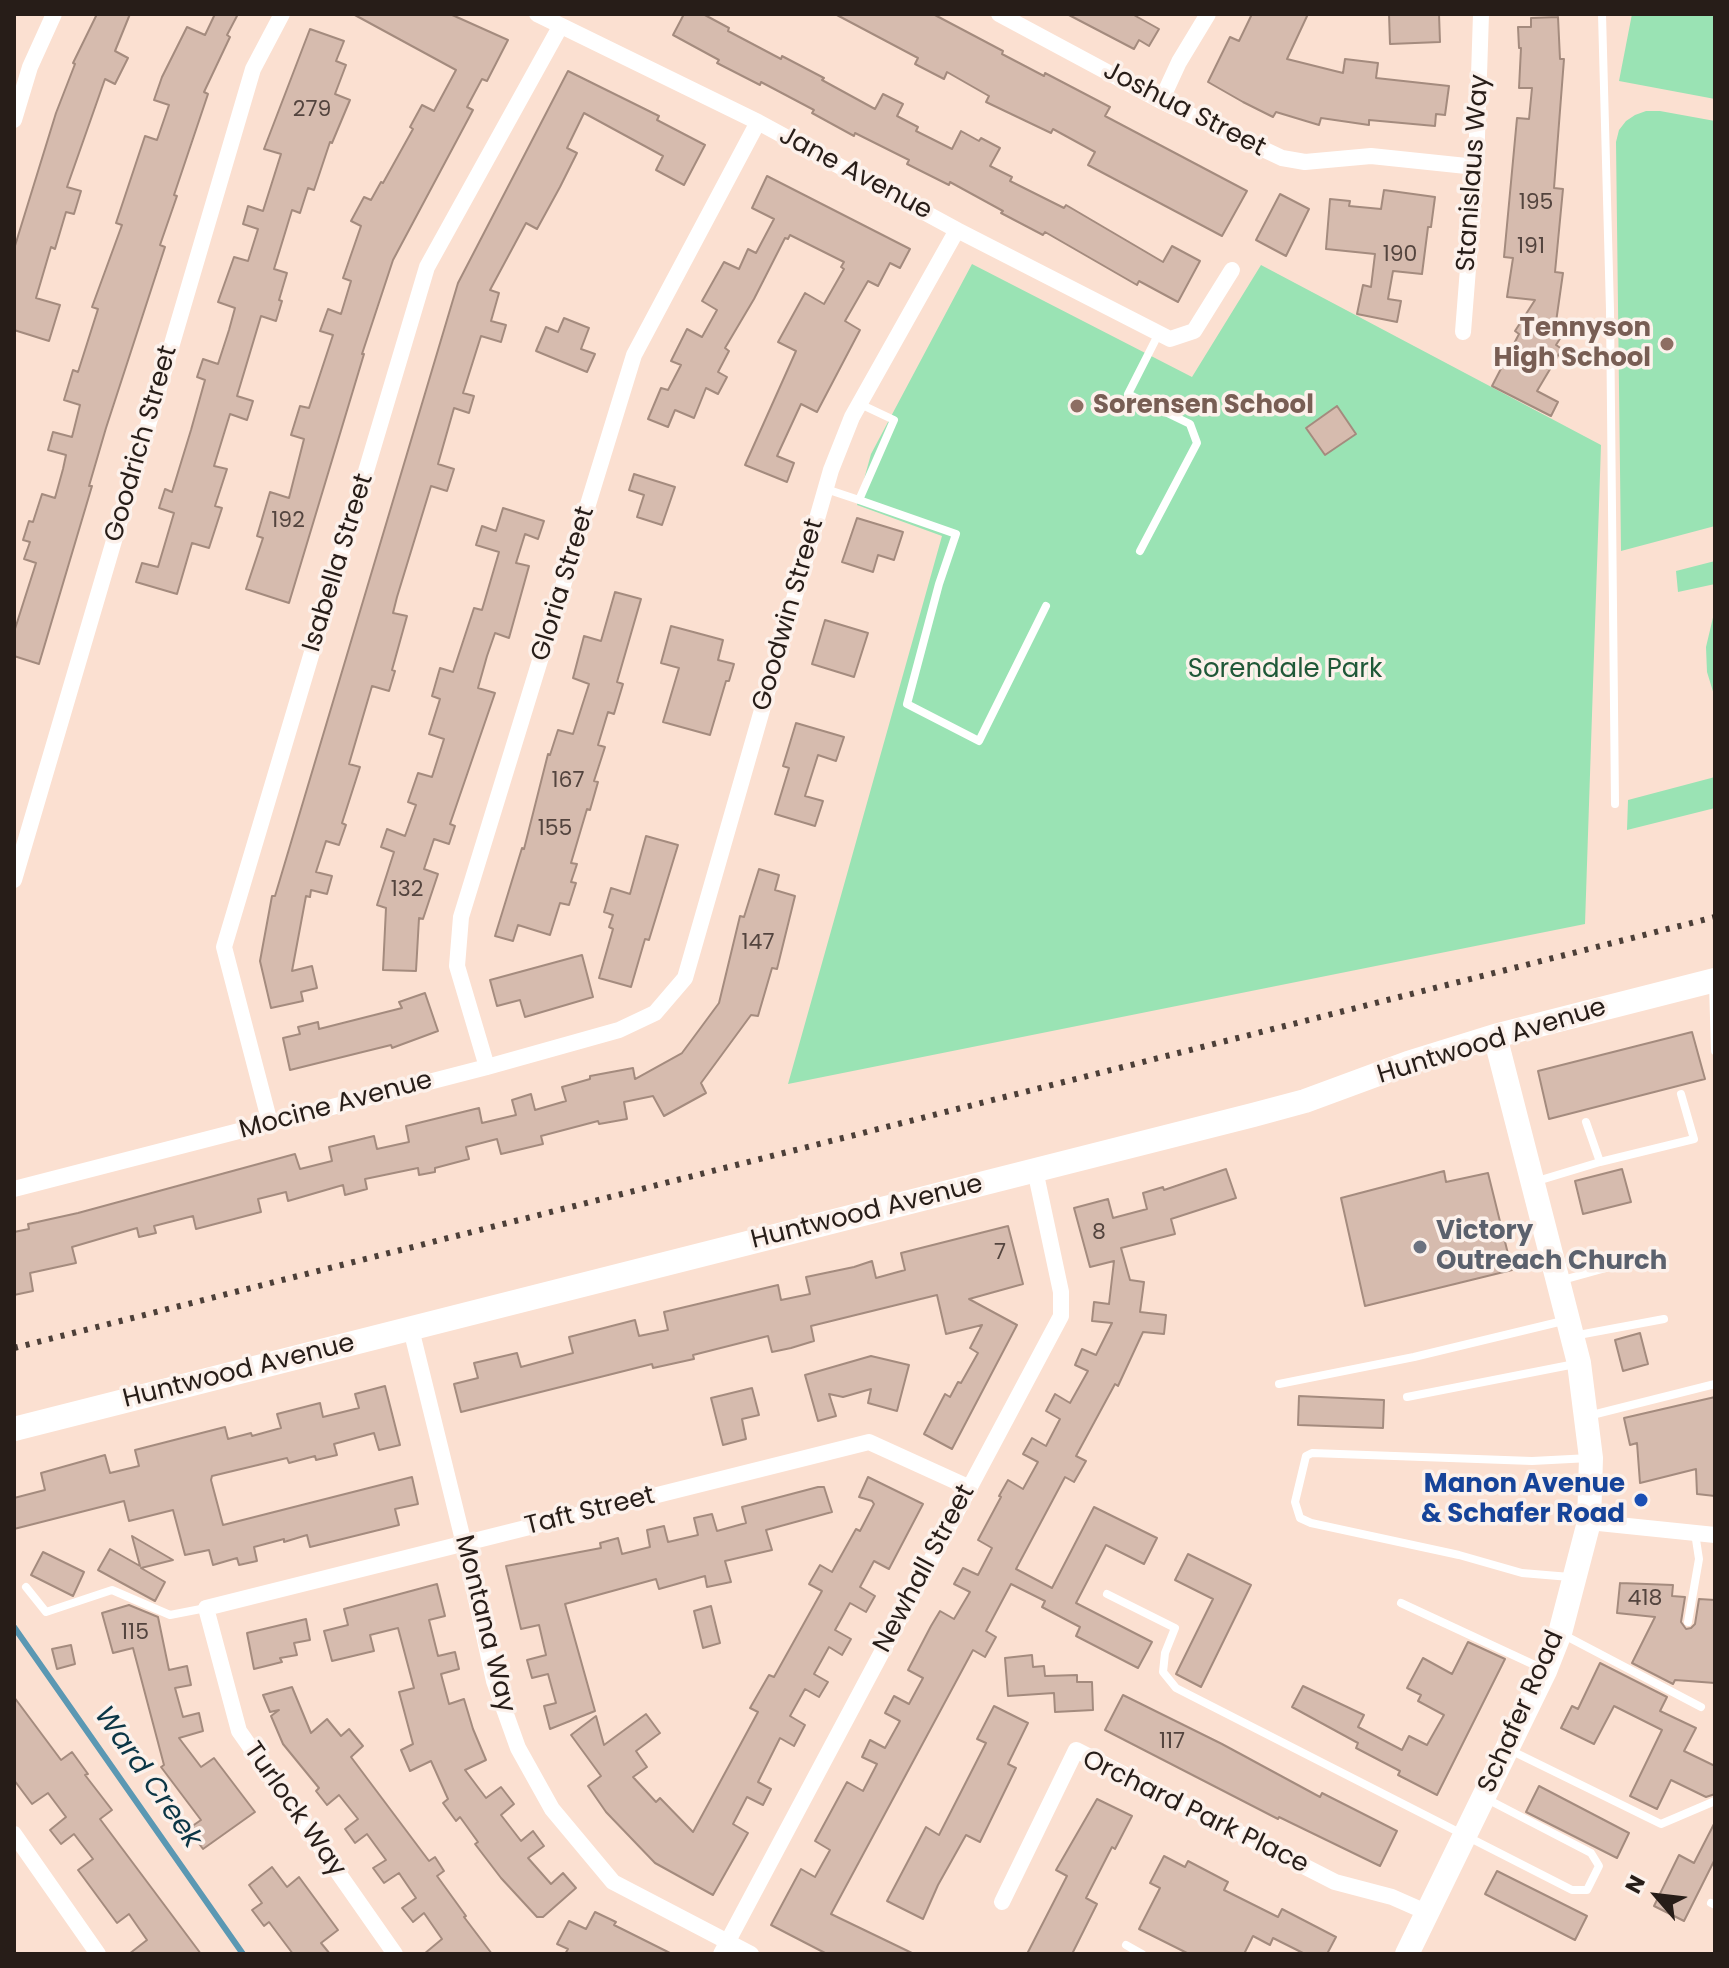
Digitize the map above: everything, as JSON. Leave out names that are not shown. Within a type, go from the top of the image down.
[{"type":"street","points":[[14,120],[30,67],[54,14]]},
{"type":"street","name":"Goodrich Street","points":[[14,880],[253,69],[282,14]]},
{"type":"street","name":"Jane Avenue","points":[[537,14],[758,122],[957,230],[1164,336]]},
{"type":"street","name":"Joshua Street","points":[[999,14],[1161,101],[1282,158],[1305,162],[1371,156],[1476,167]]},
{"type":"street","points":[[1161,101],[1179,62],[1208,14]]},
{"type":"street","name":"Stanislaus Way","points":[[1463,332],[1476,167],[1481,14]]},
{"type":"street","name":"Isabella Street","points":[[270,1123],[224,947],[427,267],[560,27]]},
{"type":"street","name":"Gloria Street","points":[[487,1067],[457,966],[461,917],[634,355],[758,122]]},
{"type":"street","name":"Goodwin Street","points":[[655,1013],[685,978],[831,470],[860,404],[957,230]]},
{"type":"street","points":[[1164,336],[1194,331],[1232,270]]},
{"type":"street","name":"Huntwood Avenue","points":[[14,1429],[1305,1101],[1408,1063],[1495,1036],[1714,980]]},
{"type":"street","name":"Mocine Avenue","points":[[14,1189],[487,1067],[619,1030],[655,1013]]},
{"type":"street","name":"Schafer Road","points":[[1407,1954],[1545,1671],[1560,1633],[1589,1522],[1591,1458],[1579,1363],[1495,1036]]},
{"type":"street","name":"Newhall Street","points":[[725,1948],[1061,1316],[1061,1292],[1035,1170]]},
{"type":"street","name":"Montana Way","points":[[411,1329],[494,1681],[518,1748],[552,1809],[613,1882],[725,1948],[751,1954]]},
{"type":"street","name":"Taft Street","points":[[206,1608],[869,1442],[968,1487]]},
{"type":"street","points":[[1589,1522],[1715,1535]]},
{"type":"street","name":"Turlock Way","points":[[206,1608],[239,1731],[395,1954]]},
{"type":"street","name":"Orchard Park Place","points":[[1002,1902],[1076,1750],[1335,1882],[1392,1897],[1426,1912]]},
{"type":"street","points":[[14,1834],[98,1954]]},
{"type":"lane","points":[[1602,14],[1610,310],[1615,804]]},
{"type":"lane","points":[[1140,551],[1197,443],[1190,424],[1128,394],[1164,336]]},
{"type":"lane","points":[[859,500],[894,420],[860,404]]},
{"type":"lane","points":[[825,488],[956,534],[939,584],[907,704],[979,741],[1046,606]]},
{"type":"lane","points":[[1714,980],[1715,1051]]},
{"type":"lane","points":[[1533,1183],[1600,1162],[1694,1139],[1681,1094]]},
{"type":"lane","points":[[1586,1122],[1600,1162]]},
{"type":"lane","points":[[1558,1282],[1631,1261]]},
{"type":"lane","points":[[1279,1384],[1570,1328],[1664,1319]]},
{"type":"lane","points":[[1407,1397],[1579,1363]]},
{"type":"lane","points":[[1587,1416],[1715,1384]]},
{"type":"lane","points":[[1574,1578],[1522,1573],[1459,1555],[1311,1523],[1300,1518],[1295,1502],[1306,1456],[1312,1453],[1532,1461],[1591,1458]]},
{"type":"lane","points":[[1688,1622],[1699,1559],[1695,1533]]},
{"type":"lane","points":[[26,1587],[46,1612],[112,1590],[170,1615],[206,1608]]},
{"type":"lane","points":[[1107,1594],[1175,1628],[1165,1653],[1163,1672],[1176,1688],[1572,1890],[1587,1890],[1599,1866],[1591,1853],[1483,1797]]},
{"type":"lane","points":[[1401,1603],[1545,1671]]},
{"type":"lane","points":[[1560,1633],[1701,1707]]},
{"type":"lane","points":[[1508,1749],[1661,1824],[1715,1801]]},
{"type":"lane","points":[[1126,1945],[1142,1954]]},
{"type":"green space","points":[[1632,14],[1715,14],[1715,99],[1619,81]]},
{"type":"green space","points":[[1646,111],[1715,121],[1715,526],[1621,551],[1616,142],[1619,130],[1626,121]]},
{"type":"green space","name":"Sorendale Park","points":[[972,264],[1192,377],[1261,265],[1601,445],[1585,924],[788,1084],[942,536],[857,505],[871,454]]},
{"type":"green space","points":[[1715,561],[1715,584],[1678,592],[1676,571]]},
{"type":"green space","points":[[1715,609],[1715,698],[1707,672],[1706,647]]},
{"type":"green space","points":[[1715,777],[1715,808],[1627,830],[1628,800]]},
{"type":"building","points":[[97,14],[130,14],[115,51],[128,58],[115,84],[105,79],[67,187],[81,191],[74,214],[66,212],[55,249],[51,247],[36,298],[60,305],[49,341],[14,330],[14,249],[73,63]]},
{"type":"building","points":[[215,14],[238,14],[204,92],[208,94],[160,245],[165,247],[106,428],[39,664],[14,656],[14,632],[36,563],[24,559],[30,542],[23,540],[42,494],[55,498],[66,455],[48,450],[53,432],[72,437],[80,405],[64,400],[73,370],[78,372],[98,309],[92,307],[122,225],[116,223],[145,136],[157,140],[169,105],[154,100],[162,77],[187,27],[205,35]]},
{"type":"building","points":[[353,14],[450,14],[508,40],[487,81],[482,79],[467,107],[473,110],[393,260],[289,603],[246,589],[263,538],[257,536],[270,492],[289,498],[304,439],[291,435],[300,406],[309,408],[333,335],[320,331],[328,309],[341,314],[351,281],[343,278],[361,226],[351,221],[364,197],[371,200],[383,183],[413,129],[410,127],[422,105],[434,111],[456,70]]},
{"type":"building","points":[[684,14],[703,14],[729,28],[728,31],[824,78],[822,80],[875,109],[883,94],[903,104],[897,116],[918,127],[916,131],[952,149],[961,131],[979,141],[981,138],[1000,148],[990,166],[1012,177],[1010,181],[1064,208],[1066,205],[1163,262],[1172,246],[1200,261],[1178,302],[1139,281],[1137,285],[1045,232],[1043,235],[1001,213],[1003,211],[950,182],[949,185],[907,164],[909,160],[855,133],[854,136],[812,113],[814,110],[717,63],[719,60],[673,35]]},
{"type":"building","points":[[835,14],[933,14],[1003,51],[1002,54],[1110,107],[1105,116],[1247,191],[1222,236],[1088,165],[1095,152],[1053,129],[1051,133],[986,102],[989,96],[947,72],[944,79],[915,64],[918,58]]},
{"type":"building","points":[[1067,14],[1132,14],[1159,29],[1149,46],[1139,40],[1134,49]]},
{"type":"building","points":[[1252,14],[1308,14],[1287,59],[1343,73],[1345,59],[1378,63],[1376,78],[1449,86],[1445,115],[1436,114],[1435,126],[1369,120],[1369,125],[1321,118],[1319,125],[1276,112],[1273,117],[1243,102],[1208,82],[1230,37],[1239,41]]},
{"type":"building","points":[[1389,14],[1439,14],[1440,42],[1390,44]]},
{"type":"building","points":[[1558,17],[1560,59],[1564,59],[1554,188],[1563,189],[1555,272],[1563,273],[1556,322],[1566,329],[1556,345],[1562,349],[1537,391],[1558,402],[1551,416],[1492,386],[1519,334],[1515,331],[1535,300],[1507,297],[1513,258],[1504,257],[1517,118],[1529,119],[1532,88],[1519,88],[1521,48],[1518,27],[1531,27],[1531,18]]},
{"type":"building","points":[[310,29],[344,41],[336,61],[346,65],[335,94],[350,100],[330,142],[314,190],[308,188],[300,213],[292,210],[274,269],[287,273],[279,300],[282,301],[276,321],[261,316],[237,396],[253,401],[247,420],[230,414],[214,466],[227,469],[215,506],[222,508],[209,548],[192,543],[177,594],[136,582],[142,563],[158,567],[174,513],[159,508],[165,489],[172,492],[191,430],[205,380],[197,377],[203,359],[218,364],[229,330],[235,308],[218,302],[234,257],[248,261],[258,229],[243,224],[248,206],[263,211],[281,154],[264,149]]},
{"type":"building","points":[[568,71],[659,116],[657,120],[705,145],[684,185],[656,170],[663,156],[584,113],[567,148],[577,153],[560,187],[537,229],[526,223],[490,290],[499,293],[491,321],[506,325],[501,342],[481,336],[463,393],[474,396],[469,413],[454,408],[438,464],[454,469],[447,491],[431,486],[397,597],[393,613],[407,616],[389,691],[372,686],[349,764],[360,767],[342,823],[346,825],[339,845],[326,841],[316,872],[332,876],[327,894],[311,890],[310,897],[306,896],[292,971],[312,966],[317,988],[301,992],[303,1001],[271,1008],[260,961],[272,896],[275,896],[458,283]]},
{"type":"building","points":[[767,176],[910,249],[900,268],[890,263],[878,286],[868,281],[845,321],[860,330],[817,412],[801,404],[777,456],[794,463],[787,482],[745,465],[796,351],[778,342],[805,293],[824,304],[844,269],[841,267],[844,262],[790,235],[788,239],[785,238],[725,348],[729,351],[718,372],[727,377],[718,394],[706,388],[694,418],[675,410],[668,427],[648,419],[661,388],[668,390],[681,365],[671,361],[687,329],[702,337],[717,310],[702,301],[724,262],[739,269],[748,249],[756,253],[774,219],[752,208]]},
{"type":"building","points":[[1384,190],[1435,197],[1422,274],[1393,271],[1388,299],[1401,301],[1397,322],[1357,314],[1363,285],[1371,287],[1375,254],[1326,249],[1330,199],[1350,201],[1349,206],[1381,209]]},
{"type":"building","points":[[1280,194],[1309,209],[1286,256],[1256,240]]},
{"type":"building","points":[[564,318],[589,328],[581,349],[595,354],[587,372],[536,351],[546,327],[558,332]]},
{"type":"building","points":[[1337,406],[1356,434],[1325,455],[1306,428]]},
{"type":"building","points":[[634,474],[675,487],[662,525],[637,517],[644,495],[629,490]]},
{"type":"building","points":[[503,508],[544,521],[538,539],[525,534],[516,563],[529,566],[509,638],[495,633],[487,656],[478,688],[495,693],[450,824],[455,826],[449,844],[434,839],[424,869],[438,874],[423,919],[419,918],[416,971],[383,970],[386,908],[377,905],[394,852],[381,847],[387,829],[405,836],[416,805],[408,802],[418,773],[432,777],[444,739],[429,734],[440,699],[432,696],[440,668],[453,672],[474,608],[482,610],[499,552],[476,545],[482,526],[496,531]]},
{"type":"building","points":[[857,518],[903,532],[894,560],[878,555],[873,572],[842,562]]},
{"type":"building","points":[[615,592],[641,599],[617,682],[623,684],[614,714],[608,712],[598,745],[605,747],[594,781],[598,782],[590,810],[587,809],[571,863],[577,864],[571,882],[576,883],[569,905],[560,903],[550,935],[518,925],[513,941],[495,936],[524,849],[548,754],[558,730],[573,734],[589,684],[573,678],[584,636],[601,641]]},
{"type":"building","points":[[825,620],[868,633],[854,677],[812,664]]},
{"type":"building","points":[[671,626],[723,640],[718,660],[734,664],[710,735],[663,722],[679,668],[661,663]]},
{"type":"building","points":[[796,723],[844,737],[836,761],[818,755],[805,796],[823,801],[815,826],[775,814],[789,768],[783,766]]},
{"type":"building","points":[[646,836],[678,845],[631,987],[599,978],[613,929],[609,927],[613,915],[604,912],[611,888],[630,894]]},
{"type":"building","points":[[759,869],[779,875],[775,890],[795,896],[777,969],[772,968],[758,1016],[751,1015],[701,1083],[706,1093],[664,1116],[653,1096],[624,1102],[627,1119],[599,1124],[598,1121],[541,1136],[543,1144],[501,1154],[497,1139],[466,1147],[469,1159],[435,1168],[435,1172],[419,1175],[418,1168],[365,1179],[367,1189],[345,1195],[343,1185],[288,1201],[286,1192],[258,1199],[261,1212],[196,1229],[193,1216],[154,1226],[156,1233],[139,1237],[137,1228],[72,1247],[76,1263],[30,1273],[33,1291],[14,1295],[14,1232],[29,1229],[28,1224],[295,1154],[300,1169],[332,1161],[329,1147],[374,1136],[377,1149],[409,1142],[406,1126],[479,1108],[482,1123],[516,1115],[512,1100],[531,1094],[535,1110],[566,1101],[562,1087],[590,1079],[590,1076],[633,1068],[635,1079],[682,1053],[719,1003],[740,916],[744,917]]},
{"type":"building","points":[[582,955],[593,997],[525,1017],[520,1000],[497,1006],[490,980]]},
{"type":"building","points":[[425,993],[438,1031],[392,1048],[391,1045],[290,1070],[283,1038],[300,1034],[298,1027],[318,1022],[319,1029],[402,1008],[399,1002]]},
{"type":"building","points":[[1692,1032],[1705,1079],[1549,1119],[1538,1071]]},
{"type":"building","points":[[1226,1169],[1236,1198],[1171,1219],[1175,1234],[1121,1248],[1130,1280],[1144,1282],[1140,1312],[1166,1315],[1164,1334],[1143,1332],[1118,1386],[1115,1384],[1076,1456],[1086,1461],[1074,1482],[1065,1477],[1016,1569],[1052,1588],[1094,1507],[1157,1538],[1144,1564],[1106,1545],[1076,1603],[1152,1642],[1138,1668],[1076,1636],[1080,1627],[1042,1607],[1045,1601],[1011,1584],[986,1631],[996,1637],[985,1657],[973,1650],[831,1914],[914,1954],[827,1954],[771,1925],[801,1869],[815,1877],[830,1850],[815,1841],[847,1782],[863,1791],[877,1764],[862,1757],[870,1740],[885,1748],[900,1721],[885,1713],[894,1696],[909,1704],[923,1678],[908,1670],[931,1626],[940,1611],[954,1619],[970,1592],[954,1584],[963,1568],[978,1575],[992,1548],[978,1540],[999,1496],[1008,1480],[1023,1489],[1038,1462],[1023,1454],[1032,1438],[1046,1446],[1060,1419],[1046,1411],[1055,1394],[1070,1403],[1088,1371],[1075,1365],[1082,1349],[1096,1355],[1112,1323],[1092,1321],[1094,1302],[1109,1304],[1114,1261],[1090,1267],[1074,1208],[1108,1199],[1113,1218],[1147,1209],[1143,1193],[1163,1187],[1164,1190]]},
{"type":"building","points":[[1622,1169],[1631,1202],[1583,1214],[1575,1181]]},
{"type":"building","points":[[1444,1171],[1446,1182],[1488,1173],[1512,1270],[1365,1306],[1341,1198]]},
{"type":"building","points":[[1008,1226],[1023,1284],[969,1299],[1017,1325],[952,1449],[924,1434],[945,1394],[950,1397],[978,1353],[970,1348],[982,1325],[946,1334],[937,1295],[811,1326],[814,1341],[791,1348],[772,1352],[768,1336],[693,1355],[694,1359],[653,1368],[652,1364],[461,1412],[454,1384],[478,1378],[474,1363],[517,1353],[521,1367],[573,1353],[569,1337],[635,1320],[639,1336],[668,1330],[664,1312],[778,1285],[781,1300],[810,1294],[806,1277],[872,1261],[876,1278],[905,1270],[901,1253]]},
{"type":"building","points":[[1640,1333],[1648,1364],[1623,1371],[1615,1340]]},
{"type":"building","points":[[871,1356],[909,1365],[897,1411],[868,1403],[871,1389],[843,1397],[829,1394],[836,1416],[818,1421],[805,1375]]},
{"type":"building","points":[[385,1386],[400,1445],[379,1450],[374,1433],[334,1444],[337,1455],[316,1460],[315,1456],[289,1463],[287,1458],[212,1476],[211,1480],[223,1525],[412,1477],[418,1504],[395,1509],[399,1525],[310,1547],[307,1535],[284,1542],[284,1539],[254,1547],[257,1561],[239,1565],[237,1558],[213,1565],[209,1550],[185,1555],[173,1510],[129,1521],[124,1501],[14,1529],[14,1498],[45,1490],[41,1473],[105,1455],[110,1473],[139,1466],[135,1450],[225,1427],[228,1439],[251,1433],[252,1436],[281,1428],[277,1414],[320,1403],[323,1417],[359,1408],[355,1394]]},
{"type":"building","points":[[752,1388],[759,1415],[742,1419],[746,1439],[723,1445],[711,1398]]},
{"type":"building","points":[[1299,1396],[1384,1400],[1383,1428],[1298,1425]]},
{"type":"building","points":[[1715,1397],[1715,1496],[1697,1494],[1696,1469],[1640,1483],[1637,1443],[1630,1445],[1624,1418]]},
{"type":"building","points":[[868,1477],[923,1504],[889,1569],[874,1561],[860,1587],[875,1596],[866,1612],[850,1603],[835,1630],[851,1639],[842,1655],[829,1647],[814,1674],[828,1682],[819,1697],[805,1689],[790,1716],[805,1725],[794,1746],[780,1738],[758,1782],[771,1789],[763,1805],[747,1797],[733,1824],[748,1833],[713,1895],[655,1863],[606,1812],[588,1786],[601,1776],[571,1735],[596,1716],[604,1745],[646,1714],[660,1733],[636,1751],[647,1767],[633,1777],[656,1802],[660,1798],[693,1832],[758,1712],[750,1708],[769,1675],[774,1677],[822,1591],[809,1584],[820,1565],[832,1572],[874,1504],[859,1497]]},
{"type":"building","points":[[824,1487],[832,1512],[766,1530],[772,1550],[725,1561],[731,1582],[707,1587],[705,1576],[659,1589],[656,1579],[565,1604],[595,1711],[550,1729],[544,1706],[556,1703],[548,1674],[532,1678],[527,1660],[546,1655],[539,1625],[521,1629],[506,1566],[601,1548],[600,1543],[618,1538],[622,1554],[650,1547],[647,1530],[664,1526],[668,1542],[698,1535],[694,1518],[712,1514],[717,1531],[746,1523],[742,1507]]},
{"type":"building","points":[[132,1536],[173,1560],[141,1568],[165,1582],[155,1601],[98,1570],[110,1549],[140,1566]]},
{"type":"building","points":[[43,1552],[84,1572],[73,1596],[31,1575]]},
{"type":"building","points":[[1188,1554],[1251,1585],[1201,1687],[1176,1674],[1213,1599],[1175,1580]]},
{"type":"building","points":[[1620,1583],[1673,1585],[1672,1596],[1685,1597],[1681,1622],[1686,1629],[1695,1624],[1699,1599],[1715,1600],[1715,1683],[1675,1680],[1673,1684],[1632,1663],[1655,1617],[1617,1613]]},
{"type":"building","points":[[437,1584],[445,1616],[429,1620],[438,1656],[455,1652],[459,1669],[441,1674],[449,1704],[464,1699],[486,1760],[465,1770],[486,1798],[501,1787],[514,1804],[501,1815],[521,1841],[533,1831],[544,1846],[528,1858],[551,1884],[563,1873],[576,1888],[543,1917],[537,1917],[501,1878],[475,1844],[478,1842],[460,1817],[456,1821],[443,1803],[448,1799],[431,1761],[410,1771],[401,1750],[413,1744],[399,1692],[414,1688],[398,1628],[370,1635],[374,1651],[332,1661],[324,1631],[348,1625],[344,1609]]},
{"type":"building","points":[[129,1605],[158,1617],[169,1670],[187,1666],[191,1685],[175,1688],[183,1717],[199,1713],[203,1731],[179,1738],[201,1767],[214,1758],[255,1812],[203,1849],[188,1829],[201,1820],[161,1767],[164,1765],[133,1648],[113,1653],[102,1613]]},
{"type":"building","points":[[711,1606],[720,1643],[703,1648],[694,1611]]},
{"type":"building","points":[[306,1619],[310,1640],[294,1643],[297,1655],[280,1658],[282,1662],[254,1669],[247,1633]]},
{"type":"building","points":[[1468,1642],[1505,1659],[1437,1795],[1356,1748],[1358,1743],[1292,1707],[1303,1686],[1364,1715],[1358,1727],[1402,1750],[1409,1736],[1427,1745],[1444,1715],[1418,1701],[1421,1695],[1407,1688],[1423,1658],[1452,1674]]},
{"type":"building","points":[[71,1645],[75,1664],[57,1669],[52,1649]]},
{"type":"building","points":[[1032,1655],[1033,1667],[1044,1666],[1045,1676],[1077,1675],[1077,1682],[1092,1682],[1093,1710],[1055,1712],[1054,1693],[1008,1696],[1005,1658]]},
{"type":"building","points":[[1600,1663],[1667,1697],[1660,1711],[1696,1728],[1684,1751],[1715,1766],[1715,1794],[1706,1797],[1671,1780],[1657,1809],[1630,1796],[1662,1730],[1614,1706],[1594,1744],[1561,1728],[1572,1706],[1578,1709]]},
{"type":"building","points":[[292,1687],[311,1733],[327,1719],[341,1736],[349,1729],[363,1746],[351,1757],[429,1861],[435,1857],[444,1871],[437,1876],[492,1954],[424,1954],[442,1939],[424,1913],[413,1922],[402,1908],[416,1898],[399,1873],[384,1883],[373,1868],[386,1860],[367,1834],[355,1843],[345,1829],[358,1819],[339,1795],[327,1805],[316,1791],[319,1788],[283,1744],[271,1716],[279,1710],[270,1712],[263,1695]]},
{"type":"building","points":[[1123,1695],[1320,1797],[1322,1793],[1397,1831],[1380,1866],[1278,1819],[1105,1730]]},
{"type":"building","points":[[14,1697],[61,1760],[72,1752],[112,1810],[100,1819],[201,1954],[129,1954],[147,1940],[129,1914],[117,1923],[78,1870],[93,1859],[74,1834],[61,1844],[50,1830],[66,1817],[48,1793],[32,1804],[14,1780]]},
{"type":"building","points":[[994,1706],[1028,1723],[1008,1764],[1016,1768],[980,1842],[966,1835],[923,1919],[887,1901],[926,1827],[939,1835],[986,1743],[977,1739]]},
{"type":"building","points":[[1539,1786],[1629,1833],[1617,1858],[1526,1812]]},
{"type":"building","points":[[1097,1799],[1132,1816],[1086,1898],[1097,1904],[1072,1954],[1027,1954],[1067,1876],[1056,1870]]},
{"type":"building","points":[[1715,1822],[1715,1859],[1684,1921],[1654,1906],[1679,1855],[1694,1863]]},
{"type":"building","points":[[1164,1856],[1185,1867],[1188,1861],[1228,1882],[1224,1890],[1278,1917],[1282,1909],[1336,1937],[1327,1954],[1305,1954],[1273,1938],[1270,1945],[1253,1936],[1244,1954],[1189,1954],[1139,1929],[1160,1888],[1150,1883]]},
{"type":"building","points":[[272,1867],[287,1887],[299,1877],[338,1930],[321,1943],[330,1954],[293,1954],[269,1922],[264,1926],[252,1910],[262,1903],[249,1885]]},
{"type":"building","points":[[1497,1871],[1587,1916],[1575,1940],[1485,1894]]},
{"type":"building","points":[[595,1912],[672,1954],[565,1954],[568,1949],[557,1944],[569,1921],[586,1929]]},
{"type":"waterway","name":"Ward Creek","points":[[14,1627],[243,1954]]},
{"type":"railway","points":[[14,1348],[1715,917]]},
{"type":"place","name":"Tennyson High School","points":[[1667,344]]},
{"type":"place","name":"Sorensen School","points":[[1077,406]]},
{"type":"place","name":"Victory Outreach Church","points":[[1420,1247]]},
{"type":"place","name":"Manon Avenue & Schafer Road","points":[[1641,1500]]}]
